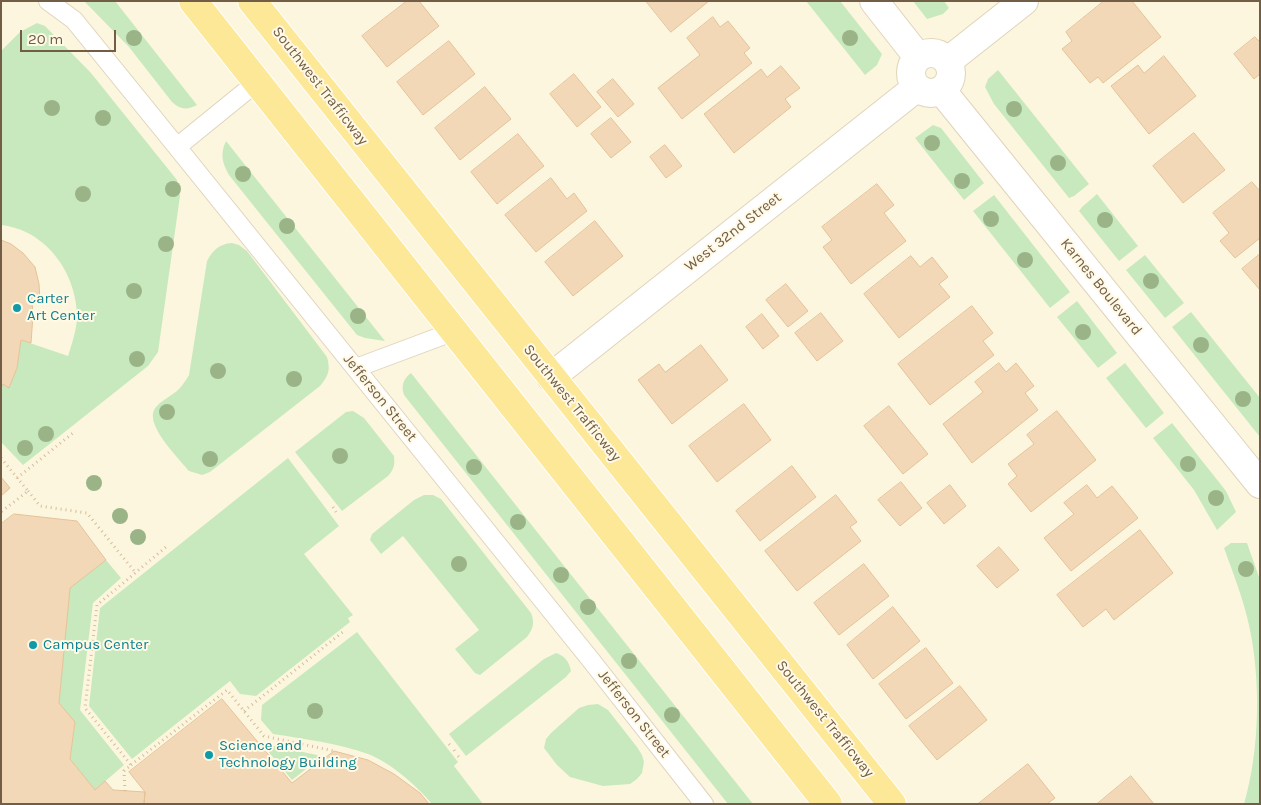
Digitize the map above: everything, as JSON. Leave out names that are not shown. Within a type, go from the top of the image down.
[{"type":"main road","points":[[193,1],[828,804]]},
{"type":"main road","name":"Southwest Trafficway","points":[[252,1],[892,804]]},
{"type":"street","points":[[874,1],[918,57]]},
{"type":"street","points":[[948,61],[1024,1]]},
{"type":"street","points":[[930,52],[938,54],[948,61],[952,74],[947,86],[929,89],[910,76],[914,62],[918,57],[930,52]]},
{"type":"street","name":"West 32nd Street","points":[[551,377],[929,89]]},
{"type":"street","name":"Karnes Boulevard","points":[[929,89],[1260,484]]},
{"type":"lane","name":"Jefferson Street","points":[[48,1],[74,20],[590,659],[704,804]]},
{"type":"lane","points":[[177,147],[257,82]]},
{"type":"lane","points":[[356,368],[455,331]]},
{"type":"path","points":[[17,478],[73,433]]},
{"type":"path","points":[[1,458],[40,506],[87,512],[136,572]]},
{"type":"path","points":[[1,512],[28,491]]},
{"type":"path","points":[[333,508],[336,512]]},
{"type":"path","points":[[131,765],[85,708],[97,605],[166,547]]},
{"type":"path","points":[[244,711],[344,631]]},
{"type":"path","points":[[124,791],[124,771],[227,690],[264,736],[334,751]]},
{"type":"green space","points":[[84,1],[115,1],[197,105],[184,108],[178,107],[172,102],[129,47]]},
{"type":"green space","points":[[806,1],[840,1],[882,54],[877,65],[865,75]]},
{"type":"green space","points":[[913,1],[944,1],[949,8],[943,14],[927,19]]},
{"type":"green space","points":[[37,23],[45,26],[91,73],[177,180],[180,196],[158,352],[148,366],[23,465],[1,442],[1,388],[3,384],[9,387],[17,368],[21,340],[68,356],[77,319],[72,286],[66,271],[57,257],[46,245],[32,236],[18,229],[1,225],[1,51],[20,32]]},
{"type":"green space","points":[[998,70],[1089,184],[1074,196],[1069,198],[994,104],[985,87],[988,79]]},
{"type":"green space","points":[[933,125],[941,128],[984,183],[964,200],[915,138]]},
{"type":"green space","points":[[226,141],[385,341],[357,335],[229,175],[223,158]]},
{"type":"green space","points":[[1097,194],[1138,246],[1119,261],[1079,211]]},
{"type":"green space","points":[[994,195],[1070,292],[1050,308],[973,211]]},
{"type":"green space","points":[[232,243],[239,245],[247,251],[327,357],[329,370],[320,386],[210,472],[202,475],[189,471],[170,449],[158,431],[153,414],[156,407],[178,390],[189,375],[207,261],[217,248]]},
{"type":"green space","points":[[1145,255],[1184,303],[1165,318],[1126,270]]},
{"type":"green space","points":[[1077,301],[1117,353],[1098,368],[1057,317]]},
{"type":"green space","points":[[1191,312],[1260,398],[1260,437],[1172,327]]},
{"type":"green space","points":[[1125,363],[1164,413],[1146,428],[1106,378]]},
{"type":"green space","points":[[411,373],[753,804],[728,804],[404,395],[403,383]]},
{"type":"green space","points":[[353,411],[364,418],[394,456],[394,464],[388,476],[342,511],[295,452],[346,412]]},
{"type":"green space","points":[[1172,423],[1226,491],[1236,512],[1217,530],[1194,490],[1153,438]]},
{"type":"green space","points":[[288,458],[339,526],[304,554],[353,615],[348,618],[350,622],[256,696],[240,694],[230,681],[132,759],[89,706],[100,608]]},
{"type":"green space","points":[[424,495],[433,495],[441,499],[531,613],[533,626],[527,637],[480,675],[475,673],[455,649],[479,630],[403,536],[381,554],[370,540],[372,534],[414,500]]},
{"type":"green space","points":[[1231,543],[1247,543],[1260,580],[1260,804],[1244,804],[1256,738],[1256,668],[1249,625],[1241,595],[1224,548]]},
{"type":"green space","points":[[106,560],[121,578],[93,603],[80,710],[124,765],[95,790],[70,759],[75,723],[59,703],[70,588]]},
{"type":"green space","points":[[357,632],[458,762],[454,766],[483,804],[432,804],[403,775],[377,758],[357,750],[333,744],[273,734],[261,720],[262,705]]},
{"type":"green space","points":[[556,653],[564,657],[569,664],[571,671],[566,677],[466,756],[449,734],[544,659]]},
{"type":"green space","points":[[598,704],[608,710],[642,755],[644,762],[642,773],[630,784],[603,786],[570,777],[557,765],[544,748],[546,739],[551,733],[579,708]]},
{"type":"green space","points":[[261,743],[317,755],[320,758],[292,780]]},
{"type":"building","points":[[407,1],[419,1],[439,26],[387,67],[362,36]]},
{"type":"building","points":[[646,1],[709,1],[671,32]]},
{"type":"building","points":[[1104,1],[1132,1],[1161,37],[1103,83],[1098,77],[1090,83],[1062,49],[1072,41],[1066,32]]},
{"type":"building","points":[[713,17],[720,27],[728,21],[750,48],[744,53],[752,63],[682,119],[658,88],[700,55],[687,38]]},
{"type":"building","points":[[1255,37],[1260,42],[1260,74],[1254,79],[1234,54]]},
{"type":"building","points":[[449,41],[475,74],[423,115],[397,82]]},
{"type":"building","points":[[1164,56],[1196,96],[1149,134],[1111,86],[1138,65],[1144,73]]},
{"type":"building","points":[[781,66],[800,88],[785,99],[791,107],[734,153],[704,114],[761,69],[767,77]]},
{"type":"building","points":[[574,74],[601,107],[577,127],[550,94]]},
{"type":"building","points":[[613,79],[634,104],[618,117],[597,92]]},
{"type":"building","points":[[485,87],[511,119],[460,160],[435,128]]},
{"type":"building","points":[[611,118],[631,142],[611,158],[591,134]]},
{"type":"building","points":[[1194,133],[1225,170],[1183,203],[1153,166]]},
{"type":"building","points":[[518,134],[544,166],[497,204],[471,172]]},
{"type":"building","points":[[665,145],[682,166],[666,178],[650,157]]},
{"type":"building","points":[[551,178],[567,199],[574,193],[587,211],[536,252],[505,215]]},
{"type":"building","points":[[1252,182],[1260,191],[1260,238],[1235,258],[1220,241],[1229,233],[1213,213]]},
{"type":"building","points":[[877,184],[894,205],[884,213],[906,241],[851,284],[823,247],[832,240],[822,227]]},
{"type":"building","points":[[595,221],[623,256],[573,296],[545,262]]},
{"type":"building","name":"Carter Art Center","points":[[1,240],[11,244],[23,253],[35,267],[40,300],[32,302],[31,343],[21,340],[17,368],[9,388],[3,384],[1,388]]},
{"type":"building","points":[[1260,254],[1260,290],[1242,269]]},
{"type":"building","points":[[911,256],[920,267],[932,257],[948,277],[939,284],[950,297],[899,338],[864,294]]},
{"type":"building","points":[[786,284],[808,311],[788,327],[766,300]]},
{"type":"building","points":[[972,306],[993,333],[983,341],[994,355],[930,405],[898,364]]},
{"type":"building","points":[[821,313],[843,341],[817,361],[795,333]]},
{"type":"building","points":[[762,314],[779,336],[763,349],[746,327]]},
{"type":"building","points":[[701,345],[728,380],[672,424],[638,380],[659,364],[665,372]]},
{"type":"building","points":[[999,363],[1006,372],[1016,363],[1034,386],[1025,393],[1038,410],[972,463],[943,424],[983,392],[975,382]]},
{"type":"building","points":[[744,404],[771,440],[717,482],[689,446]]},
{"type":"building","points":[[889,406],[928,454],[903,474],[864,426]]},
{"type":"building","points":[[1057,411],[1096,460],[1031,512],[1008,484],[1017,476],[1008,464],[1034,444],[1027,435]]},
{"type":"building","points":[[792,466],[816,497],[760,541],[736,511]]},
{"type":"building","points":[[1,477],[10,488],[1,496]]},
{"type":"building","points":[[901,482],[922,508],[900,526],[878,500]]},
{"type":"building","points":[[950,485],[966,506],[944,524],[927,503]]},
{"type":"building","points":[[1087,485],[1097,498],[1112,486],[1138,518],[1071,571],[1044,538],[1074,514],[1064,503]]},
{"type":"building","points":[[836,495],[857,522],[850,527],[861,541],[797,591],[765,551]]},
{"type":"building","name":"Campus Center","points":[[14,514],[77,521],[106,560],[70,588],[59,703],[75,722],[70,759],[95,790],[105,781],[113,790],[145,792],[144,804],[1,804],[1,524]]},
{"type":"building","points":[[1140,530],[1173,573],[1114,620],[1106,609],[1083,627],[1057,595]]},
{"type":"building","points":[[999,547],[1019,570],[997,588],[977,566]]},
{"type":"building","points":[[864,564],[889,596],[839,635],[814,603]]},
{"type":"building","points":[[893,607],[920,641],[873,679],[847,645]]},
{"type":"building","points":[[926,648],[953,683],[906,719],[879,684]]},
{"type":"building","points":[[960,686],[987,720],[937,760],[909,726]]},
{"type":"building","name":"Science and Technology Building","points":[[222,699],[292,783],[334,751],[368,760],[394,774],[420,793],[429,804],[144,804],[145,792],[129,772]]},
{"type":"building","points":[[1028,764],[1055,798],[1047,804],[978,804]]},
{"type":"building","points":[[1131,776],[1154,804],[1097,804]]},
{"type":"place","name":"Carter Art Center","points":[[17,308]]},
{"type":"place","name":"Campus Center","points":[[33,645]]},
{"type":"place","name":"Science and Technology Building","points":[[209,755]]}]
